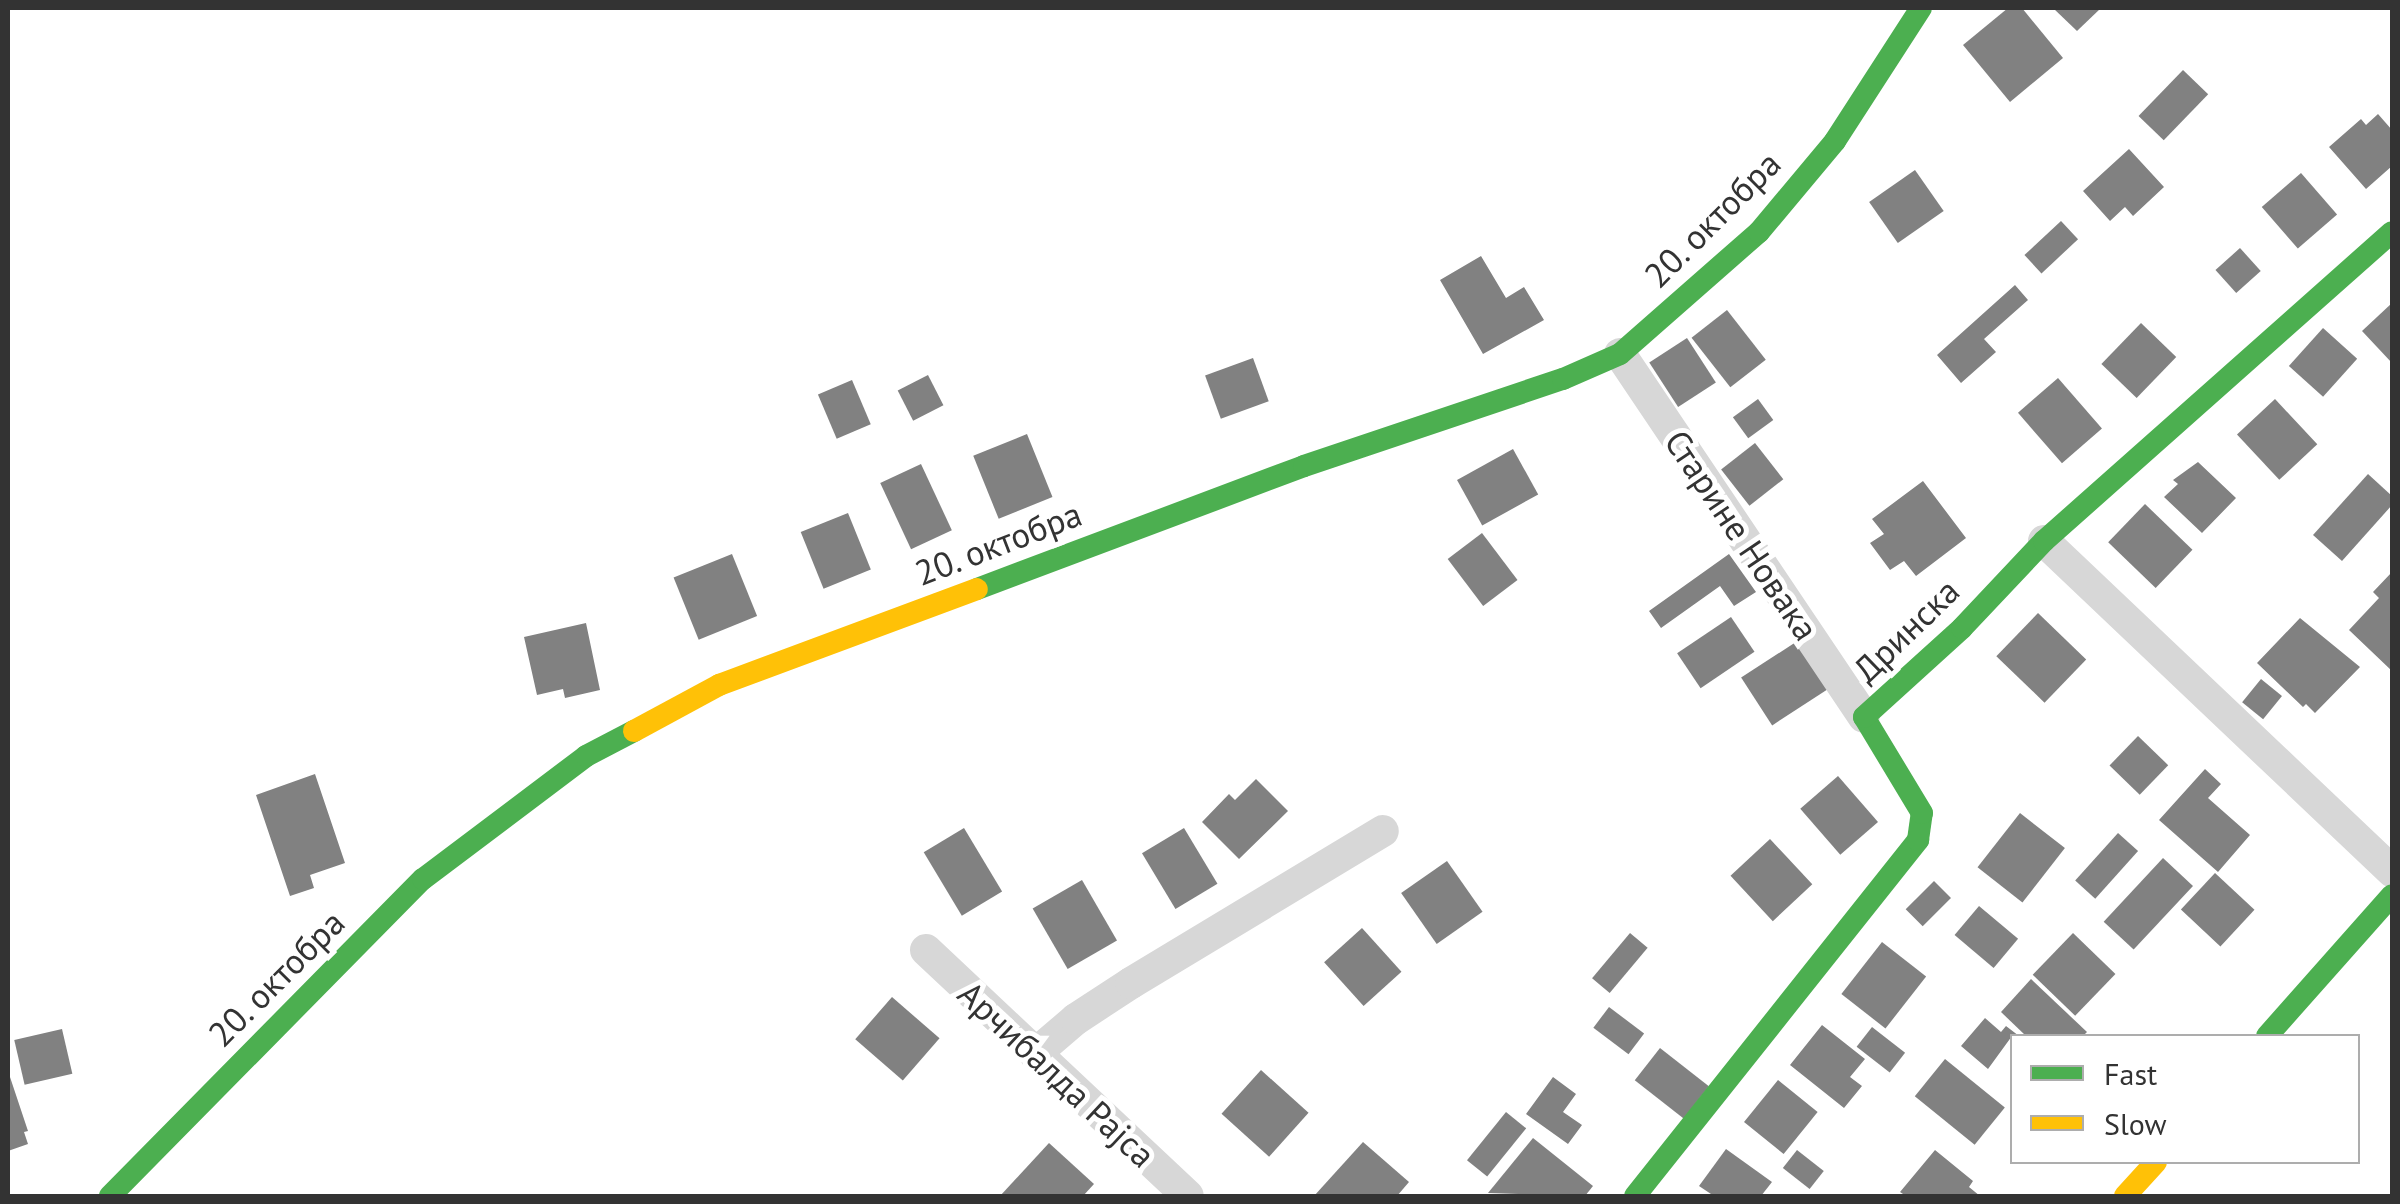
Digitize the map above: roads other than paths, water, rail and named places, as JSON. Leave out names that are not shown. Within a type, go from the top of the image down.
[{"type":"street","name":"20. октобра","points":[[110,1196],[424,879],[586,756],[720,685],[1304,466],[1563,379],[1620,354],[1759,232],[1835,141],[1921,8]]},
{"type":"street","name":"Дринска","points":[[1635,1196],[1918,840],[1922,813],[1864,717],[1937,652],[2044,541],[2392,232]]},
{"type":"street","name":"Старине Новака","points":[[1620,354],[1864,717]]},
{"type":"street","points":[[2044,541],[2392,871]]},
{"type":"street","points":[[1035,1054],[1076,1019],[1131,983],[1383,830]]},
{"type":"street","points":[[2269,1034],[2392,895]]},
{"type":"street","name":"Арчибалда Рајса","points":[[926,950],[1188,1196]]},
{"type":"street","points":[[2125,1196],[2154,1164]]}]
